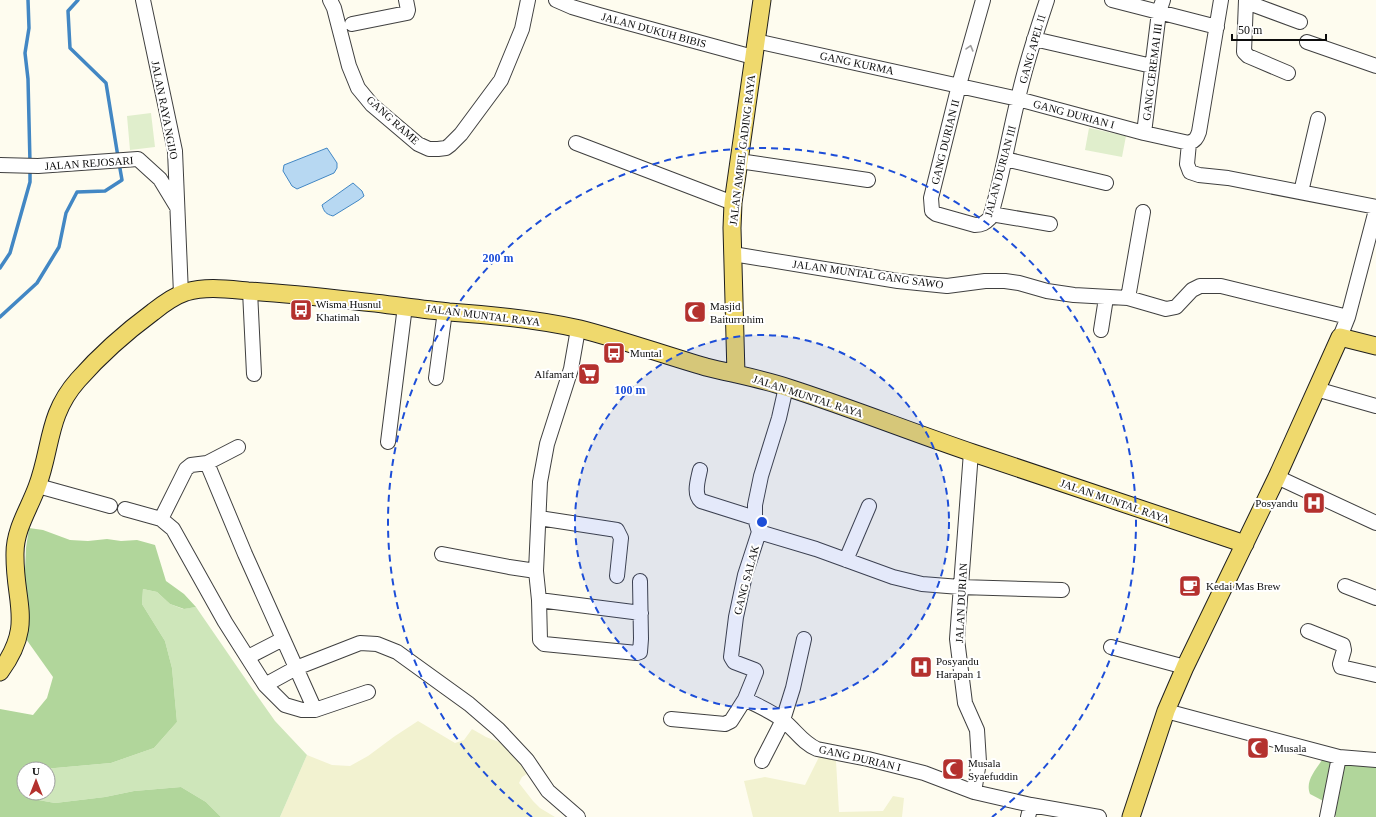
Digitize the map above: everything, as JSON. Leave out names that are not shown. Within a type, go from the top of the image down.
[{"type":"main road","name":"JALAN AMPEL GADING RAYA","points":[[736,374],[732,228],[733,202],[762,0]]},
{"type":"main road","name":"JALAN MUNTAL RAYA","points":[[0,672],[10,658],[17,641],[20,628],[20,609],[15,552],[16,536],[38,486],[55,420],[64,399],[75,383],[104,353],[142,320],[181,294],[198,289],[250,291],[514,317],[578,329],[708,368],[786,387],[971,452],[1245,544]]},
{"type":"main road","points":[[1131,817],[1166,711],[1185,667],[1277,476],[1340,337],[1376,346]]},
{"type":"street","name":"JALAN RAYA NGIJO","points":[[143,0],[175,151],[181,294]]},
{"type":"street","name":"GANG RAME","points":[[330,0],[334,8],[349,66],[358,88],[372,105],[418,144],[429,149],[446,148],[450,145],[461,134],[501,80],[522,29],[528,0]]},
{"type":"street","points":[[352,24],[407,13],[408,10],[406,0]]},
{"type":"street","name":"JALAN DUKUH BIBIS","points":[[556,0],[572,7],[599,15],[755,49]]},
{"type":"street","name":"GANG DURIAN II","points":[[931,198],[959,85],[983,0]]},
{"type":"street","name":"GANG APEL II","points":[[1018,99],[1046,0]]},
{"type":"street","points":[[1112,0],[1161,6],[1217,27]]},
{"type":"street","points":[[1221,0],[1198,137],[1194,141],[1189,142],[1187,164],[1190,172],[1199,175],[1228,178],[1301,192],[1376,211],[1348,317],[1340,337]]},
{"type":"street","points":[[1288,73],[1248,56],[1244,52],[1246,1],[1300,22]]},
{"type":"street","name":"GANG CEREMAI III","points":[[1144,133],[1161,6]]},
{"type":"street","points":[[1034,39],[1152,66]]},
{"type":"street","points":[[1307,42],[1376,66]]},
{"type":"street","name":"GANG KURMA","points":[[755,49],[959,85]]},
{"type":"street","name":"GANG DURIAN I","points":[[959,85],[1018,99],[1144,133],[1189,142]]},
{"type":"street","name":"JALAN DURIAN III","points":[[931,198],[932,211],[936,214],[975,225],[986,223],[991,214],[1018,99]]},
{"type":"street","points":[[1301,192],[1318,119]]},
{"type":"street","points":[[576,143],[733,202]]},
{"type":"street","name":"JALAN REJOSARI","points":[[0,165],[38,166],[138,159],[160,179],[178,209]]},
{"type":"street","points":[[1005,159],[1106,183]]},
{"type":"street","points":[[739,160],[868,180]]},
{"type":"street","points":[[1128,298],[1143,212]]},
{"type":"street","points":[[991,214],[1050,224]]},
{"type":"street","name":"JALAN MUNTAL GANG SAWO","points":[[733,254],[898,281],[947,286],[985,281],[1005,281],[1047,291],[1074,295],[1106,298],[1128,298],[1166,309],[1176,307],[1192,290],[1200,286],[1221,286],[1348,317]]},
{"type":"street","points":[[250,291],[254,374]]},
{"type":"street","points":[[1101,330],[1106,298]]},
{"type":"street","points":[[388,442],[405,306]]},
{"type":"street","points":[[436,378],[446,311]]},
{"type":"street","points":[[578,329],[571,368],[547,444],[540,482],[536,571],[539,600],[540,640],[544,644],[637,653],[640,652],[640,581]]},
{"type":"street","name":"GANG SALAK","points":[[745,699],[756,672],[755,670],[734,662],[731,657],[736,617],[745,575],[759,532],[755,518],[755,505],[761,476],[779,418],[786,387]]},
{"type":"street","points":[[1316,389],[1376,406]]},
{"type":"street","points":[[161,519],[186,469],[191,465],[207,463],[238,447]]},
{"type":"street","name":"JALAN DURIAN","points":[[971,452],[957,639],[965,703],[977,730],[979,762],[974,792]]},
{"type":"street","points":[[207,463],[244,554],[316,710]]},
{"type":"street","points":[[700,470],[697,493],[698,498],[701,501],[755,518]]},
{"type":"street","points":[[1277,476],[1376,523]]},
{"type":"street","points":[[38,486],[110,506]]},
{"type":"street","points":[[846,560],[869,506]]},
{"type":"street","points":[[125,509],[161,519],[173,529],[225,622],[265,685],[285,705],[302,710],[316,710],[368,692]]},
{"type":"street","points":[[539,518],[618,530],[621,538],[617,576]]},
{"type":"street","points":[[759,532],[816,549],[906,581],[922,584],[960,587],[1062,590]]},
{"type":"street","points":[[442,554],[536,571]]},
{"type":"street","points":[[1345,586],[1376,598]]},
{"type":"street","points":[[539,600],[641,613]]},
{"type":"street","points":[[1308,631],[1343,645],[1344,650],[1340,664],[1341,667],[1376,675]]},
{"type":"street","points":[[248,657],[283,639]]},
{"type":"street","points":[[762,761],[783,720],[793,688],[804,639]]},
{"type":"street","points":[[265,685],[296,668],[360,643],[377,644],[397,652],[456,695],[498,729],[527,760],[548,791],[578,817]]},
{"type":"street","points":[[1111,647],[1185,667]]},
{"type":"street","points":[[671,720],[725,724],[730,720],[745,699]]},
{"type":"street","name":"GANG DURIAN I","points":[[745,699],[783,720],[803,741],[817,750],[860,758],[924,773],[974,792]]},
{"type":"street","points":[[1166,711],[1338,757],[1376,760]]},
{"type":"street","points":[[1327,817],[1338,757]]},
{"type":"street","points":[[974,792],[1030,811],[1099,817]]},
{"type":"green space","points":[[151,113],[155,147],[130,150],[127,116]]},
{"type":"green space","points":[[1089,128],[1126,136],[1122,157],[1085,150]]},
{"type":"green space","points":[[29,528],[43,530],[70,540],[137,540],[155,545],[166,581],[184,594],[196,607],[184,609],[170,604],[157,592],[143,589],[142,604],[165,641],[172,668],[177,722],[154,748],[111,763],[56,768],[56,761],[16,761],[16,801],[44,801],[55,803],[105,797],[134,791],[181,787],[206,802],[221,817],[0,817],[0,709],[33,715],[47,698],[53,677],[26,639],[24,591],[26,548]]},
{"type":"green space","points":[[143,589],[157,592],[170,604],[183,609],[196,607],[275,721],[307,755],[280,817],[221,817],[206,802],[181,787],[134,791],[105,797],[55,803],[44,801],[56,801],[56,768],[111,763],[154,748],[177,722],[172,668],[165,641],[142,604]]},
{"type":"green space","points":[[418,721],[455,743],[464,740],[472,729],[499,742],[532,771],[522,777],[519,783],[540,808],[555,817],[280,817],[307,755],[332,765],[350,766],[368,756]]},
{"type":"green space","points":[[820,755],[836,761],[839,812],[883,811],[893,796],[904,798],[902,817],[753,817],[744,781],[765,777],[805,785]]},
{"type":"green space","points":[[1322,760],[1376,764],[1376,817],[1336,817],[1331,805],[1310,794],[1310,780]]},
{"type":"water","points":[[327,148],[337,163],[337,168],[334,173],[297,189],[292,186],[283,171],[284,165]]},
{"type":"water","points":[[353,183],[362,191],[364,196],[333,216],[326,212],[322,205]]},
{"type":"waterway","points":[[28,0],[29,28],[25,53],[28,79],[30,163]]},
{"type":"waterway","points":[[78,0],[68,11],[70,48],[106,83],[118,157]]},
{"type":"waterway","points":[[0,317],[37,283],[59,247],[66,213],[77,192],[105,191],[122,180],[119,163]]},
{"type":"waterway","points":[[0,268],[10,253],[30,182],[30,169]]},
{"type":"place","name":"Wisma Husnul Khatimah","points":[[301,310]]},
{"type":"place","name":"Masjid Baiturrohim","points":[[695,312]]},
{"type":"place","name":"Muntal","points":[[614,353]]},
{"type":"place","name":"Alfamart","points":[[589,374]]},
{"type":"place","name":"Posyandu","points":[[1314,503]]},
{"type":"place","name":"Kedai Mas Brew","points":[[1190,586]]},
{"type":"place","name":"Posyandu Harapan 1","points":[[921,667]]},
{"type":"place","name":"Musala","points":[[1258,748]]},
{"type":"place","name":"Musala Syaefuddin","points":[[953,769]]}]
